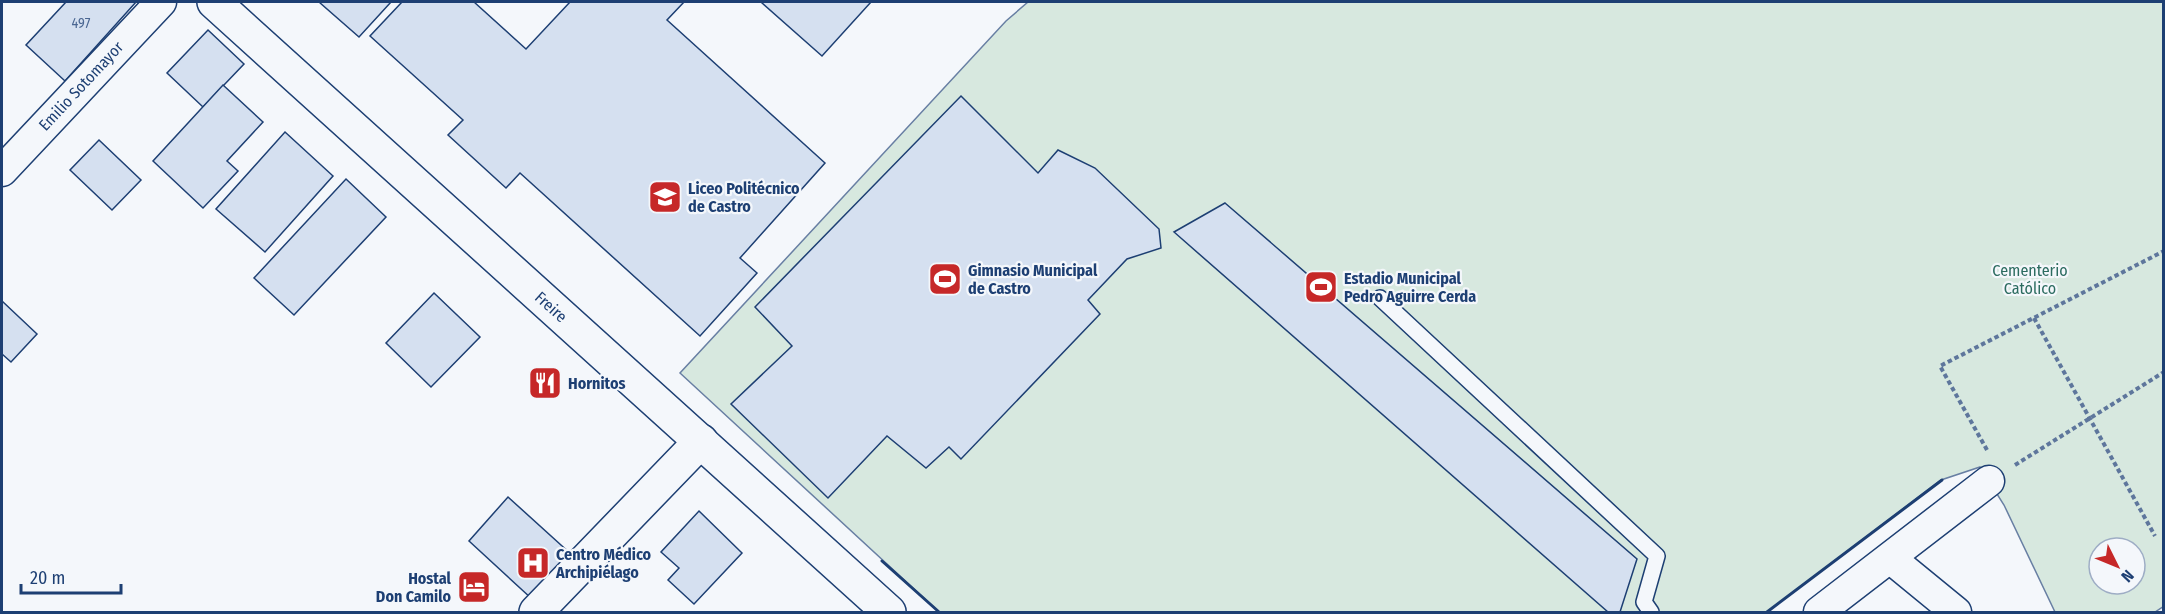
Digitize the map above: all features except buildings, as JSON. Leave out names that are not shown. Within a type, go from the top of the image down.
[{"type":"main road","name":"Freire","points":[[214,2],[889,612]]},
{"type":"main road","points":[[536,612],[701,441]]},
{"type":"street","name":"Emilio Sotomayor","points":[[2,171],[162,2]]},
{"type":"street","points":[[1820,612],[1995,477]]},
{"type":"street","points":[[1890,558],[1956,612]]},
{"type":"lane","points":[[1380,298],[1657,556],[1644,602],[1651,612]]},
{"type":"path","points":[[2163,251],[1940,366],[1995,477],[2163,372]]},
{"type":"path","points":[[2034,318],[2155,536]]},
{"type":"green space","name":"Estadio Municipal Pedro Aguirre Cerda","points":[[1028,2],[2163,2],[2164,606],[2155,612],[2055,612],[2004,505],[1980,467],[1941,480],[1767,612],[939,612],[680,373],[1006,21]]},
{"type":"wall","points":[[1767,612],[1942,480]]},
{"type":"wall","points":[[882,561],[939,612]]},
{"type":"place","name":"Liceo Politécnico de Castro","points":[[665,197]]},
{"type":"place","name":"Gimnasio Municipal de Castro","points":[[945,279]]},
{"type":"place","name":"Estadio Municipal Pedro Aguirre Cerda","points":[[1321,287]]},
{"type":"place","name":"Hornitos","points":[[545,383]]},
{"type":"place","name":"Centro Médico Archipiélago","points":[[533,563]]},
{"type":"place","name":"Hostal Don Camilo","points":[[474,587]]},
{"type":"park label","name":"Cementerio Católico","points":[[2030,279]]}]
